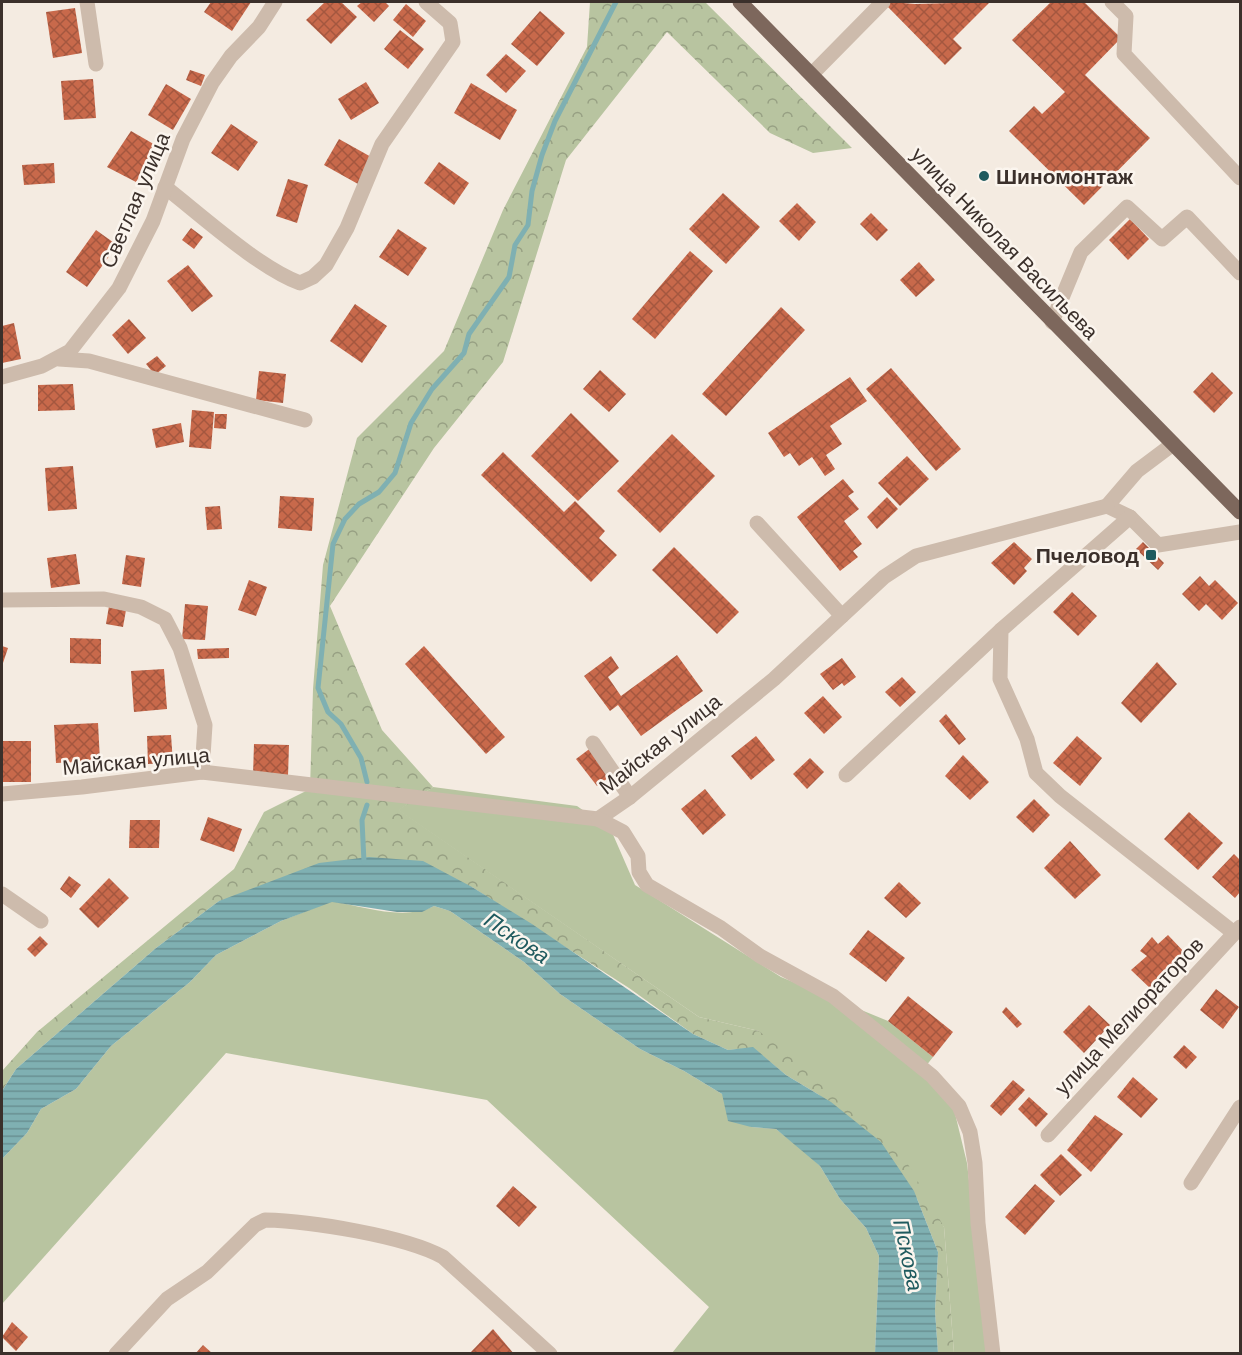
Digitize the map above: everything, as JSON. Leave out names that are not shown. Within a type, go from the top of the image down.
[{"type":"main road","name":"улица Николая Васильева","points":[[740,2],[1240,512]]},
{"type":"street","points":[[87,2],[96,64]]},
{"type":"street","name":"Светлая улица","points":[[2,377],[59,359],[70,351],[119,288],[153,221],[183,139],[212,83],[231,56],[259,27],[275,2]]},
{"type":"street","points":[[165,187],[262,261],[293,280],[300,283],[313,277],[326,265],[347,228],[382,144],[453,42],[450,23],[426,2]]},
{"type":"street","points":[[812,74],[883,2]]},
{"type":"street","points":[[1112,2],[1126,16],[1124,54],[1240,178]]},
{"type":"street","points":[[1052,322],[1081,252],[1127,207],[1162,239],[1187,217],[1240,273]]},
{"type":"street","points":[[59,359],[89,362],[305,420]]},
{"type":"street","points":[[1173,444],[1137,471],[1107,506],[1130,517],[1158,545],[1240,532]]},
{"type":"street","name":"Майская улица","points":[[2,794],[202,772],[598,819],[630,797],[774,679],[884,577],[916,556],[1107,506]]},
{"type":"street","points":[[846,775],[1001,630],[1130,517]]},
{"type":"street","points":[[757,523],[842,616]]},
{"type":"street","points":[[2,600],[104,598],[141,607],[165,619],[187,666],[205,725],[202,772]]},
{"type":"street","points":[[1001,630],[1000,679],[1027,739],[1036,772],[1060,796],[1237,930]]},
{"type":"street","points":[[593,743],[630,797]]},
{"type":"street","points":[[598,819],[623,832],[638,856],[639,872],[647,885],[721,928],[760,956],[833,996],[932,1076],[959,1106],[970,1132],[975,1163],[978,1223],[994,1352]]},
{"type":"street","points":[[2,894],[41,921]]},
{"type":"street","name":"улица Мелиораторов","points":[[1048,1135],[1237,930]]},
{"type":"street","points":[[1191,1183],[1240,1107]]},
{"type":"street","points":[[116,1353],[167,1299],[207,1272],[255,1225],[265,1220],[369,1234],[426,1248],[443,1257],[550,1353]]},
{"type":"green space","points":[[590,2],[705,2],[852,148],[813,153],[770,133],[667,32],[566,160],[503,362],[434,448],[330,606],[382,730],[433,787],[399,810],[699,1017],[759,1031],[894,1140],[944,1227],[954,1353],[938,1353],[935,1311],[938,1252],[914,1191],[881,1142],[831,1102],[786,1075],[753,1048],[728,1050],[693,1034],[629,988],[472,887],[219,901],[156,948],[16,1069],[2,1091],[2,1071],[37,1032],[234,869],[264,812],[310,789],[313,689],[323,565],[357,438],[444,351],[503,210],[587,47]]},
{"type":"green space","points":[[433,787],[577,806],[611,830],[635,885],[781,977],[888,1021],[933,1057],[922,1071],[951,1097],[967,1163],[989,1353],[954,1353],[944,1227],[759,1031],[699,1017],[398,810]]},
{"type":"green space","points":[[332,901],[397,913],[434,906],[450,911],[524,962],[560,994],[640,1049],[684,1071],[722,1094],[751,1127],[776,1129],[809,1155],[820,1166],[840,1199],[866,1228],[879,1256],[875,1353],[672,1353],[709,1307],[487,1100],[226,1053],[2,1304],[2,1159],[27,1133],[41,1109],[76,1089],[111,1046],[190,982],[216,955],[281,921]]},
{"type":"water","name":"Пскова","points":[[369,857],[423,861],[472,887],[532,924],[693,1034],[728,1050],[753,1047],[786,1075],[831,1102],[881,1142],[914,1191],[938,1252],[935,1311],[938,1353],[875,1353],[879,1256],[866,1228],[840,1199],[820,1166],[776,1129],[751,1127],[728,1121],[722,1094],[684,1071],[640,1049],[560,994],[524,962],[450,911],[434,906],[422,912],[397,912],[332,902],[281,921],[216,955],[190,982],[111,1046],[76,1089],[41,1109],[27,1133],[2,1159],[2,1091],[16,1069],[156,948],[219,901],[319,863]]},
{"type":"building","points":[[211,2],[251,2],[232,31],[204,12]]},
{"type":"building","points":[[325,2],[341,2],[357,17],[331,44],[306,20]]},
{"type":"building","points":[[362,2],[385,2],[389,6],[374,22],[357,6]]},
{"type":"building","points":[[891,2],[915,4],[990,2],[953,39],[962,48],[945,65],[887,6]]},
{"type":"building","points":[[1051,2],[1084,2],[1121,38],[1085,75],[1150,138],[1084,205],[1009,131],[1034,106],[1042,114],[1065,92],[1012,40]]},
{"type":"building","points":[[406,4],[426,21],[413,37],[393,20]]},
{"type":"building","points":[[75,8],[82,53],[53,58],[46,12]]},
{"type":"building","points":[[540,11],[565,33],[537,66],[511,44]]},
{"type":"building","points":[[400,30],[424,49],[408,69],[384,49]]},
{"type":"building","points":[[506,54],[526,71],[506,93],[486,75]]},
{"type":"building","points":[[190,70],[205,75],[201,86],[186,80]]},
{"type":"building","points":[[93,79],[96,118],[64,120],[61,81]]},
{"type":"building","points":[[366,82],[379,103],[351,120],[338,99]]},
{"type":"building","points":[[471,83],[517,110],[500,140],[454,113]]},
{"type":"building","points":[[166,84],[191,99],[173,130],[148,115]]},
{"type":"building","points":[[231,124],[258,142],[238,171],[211,153]]},
{"type":"building","points":[[131,131],[157,146],[136,182],[107,167]]},
{"type":"building","points":[[339,139],[373,158],[358,184],[324,165]]},
{"type":"building","points":[[439,162],[469,183],[454,205],[424,183]]},
{"type":"building","points":[[54,163],[55,183],[24,185],[22,165]]},
{"type":"building","points":[[288,179],[308,185],[297,223],[276,216]]},
{"type":"building","points":[[723,193],[760,227],[726,264],[689,229]]},
{"type":"building","points":[[797,203],[816,222],[799,241],[779,221]]},
{"type":"building","points":[[871,213],[888,230],[877,241],[860,224]]},
{"type":"building","points":[[1130,219],[1149,239],[1128,260],[1109,240]]},
{"type":"building","points":[[191,228],[203,237],[194,249],[182,240]]},
{"type":"building","points":[[398,229],[427,248],[408,276],[379,257]]},
{"type":"building","points":[[96,230],[117,245],[87,287],[66,272]]},
{"type":"building","points":[[690,251],[713,271],[655,339],[632,319]]},
{"type":"building","points":[[919,262],[935,280],[916,297],[900,280]]},
{"type":"building","points":[[188,265],[213,296],[192,312],[167,281]]},
{"type":"building","points":[[355,304],[387,326],[362,363],[330,341]]},
{"type":"building","points":[[781,307],[805,330],[726,416],[702,394]]},
{"type":"building","points":[[129,319],[146,338],[128,354],[112,335]]},
{"type":"building","points":[[14,323],[21,359],[2,363],[2,326]]},
{"type":"building","points":[[157,356],[166,366],[155,375],[146,364]]},
{"type":"building","points":[[891,368],[961,449],[936,471],[866,389]]},
{"type":"building","points":[[600,370],[626,394],[609,412],[583,389]]},
{"type":"building","points":[[259,371],[286,374],[283,403],[256,400]]},
{"type":"building","points":[[1212,372],[1233,393],[1214,413],[1193,392]]},
{"type":"building","points":[[850,377],[867,401],[830,426],[842,444],[826,455],[835,469],[825,476],[812,457],[799,466],[790,453],[784,457],[768,433]]},
{"type":"building","points":[[73,384],[75,410],[38,411],[38,385]]},
{"type":"building","points":[[192,410],[214,412],[211,449],[189,447]]},
{"type":"building","points":[[571,413],[619,461],[578,501],[531,456]]},
{"type":"building","points":[[215,414],[227,414],[226,429],[214,428]]},
{"type":"building","points":[[181,423],[184,442],[156,448],[152,429]]},
{"type":"building","points":[[672,434],[715,476],[660,533],[617,491]]},
{"type":"building","points":[[503,452],[564,512],[575,501],[605,531],[599,538],[617,555],[591,582],[481,475]]},
{"type":"building","points":[[907,456],[929,479],[900,506],[878,483]]},
{"type":"building","points":[[73,466],[77,509],[48,511],[45,468]]},
{"type":"building","points":[[843,479],[854,492],[848,496],[859,509],[844,521],[862,544],[853,551],[858,557],[840,571],[797,517]]},
{"type":"building","points":[[280,496],[314,498],[312,531],[278,528]]},
{"type":"building","points":[[887,497],[898,509],[877,529],[867,517]]},
{"type":"building","points":[[220,506],[222,529],[207,530],[205,507]]},
{"type":"building","points":[[1014,542],[1032,559],[1024,568],[1027,571],[1014,585],[991,563]]},
{"type":"building","points":[[1143,542],[1164,563],[1158,570],[1136,549]]},
{"type":"building","points":[[674,547],[739,612],[717,634],[652,570]]},
{"type":"building","points":[[76,554],[80,584],[51,588],[47,558]]},
{"type":"building","points":[[126,555],[145,558],[141,587],[122,584]]},
{"type":"building","points":[[1200,576],[1209,586],[1215,580],[1238,603],[1222,620],[1206,604],[1199,611],[1182,594]]},
{"type":"building","points":[[249,580],[267,587],[256,616],[238,610]]},
{"type":"building","points":[[1072,592],[1097,616],[1078,636],[1053,612]]},
{"type":"building","points":[[185,604],[208,606],[205,640],[182,639]]},
{"type":"building","points":[[109,606],[126,610],[123,627],[106,624]]},
{"type":"building","points":[[70,638],[101,639],[101,664],[70,663]]},
{"type":"building","points":[[2,646],[8,648],[2,666]]},
{"type":"building","points":[[424,646],[505,737],[486,754],[405,664]]},
{"type":"building","points":[[229,648],[229,658],[198,659],[197,649]]},
{"type":"building","points":[[677,655],[703,691],[641,736],[618,705],[610,711],[584,676],[611,656],[619,668],[608,677],[621,696]]},
{"type":"building","points":[[842,658],[856,677],[844,686],[842,683],[833,690],[820,674]]},
{"type":"building","points":[[1157,662],[1177,684],[1141,723],[1121,703]]},
{"type":"building","points":[[164,669],[167,709],[134,712],[131,671]]},
{"type":"building","points":[[902,677],[916,692],[900,707],[885,692]]},
{"type":"building","points":[[823,696],[842,717],[824,734],[804,713]]},
{"type":"building","points":[[946,714],[966,739],[959,745],[939,721]]},
{"type":"building","points":[[98,723],[100,761],[56,763],[54,725]]},
{"type":"building","points":[[171,735],[173,763],[148,764],[147,736]]},
{"type":"building","points":[[756,736],[775,760],[751,780],[731,756]]},
{"type":"building","points":[[1077,736],[1102,758],[1080,786],[1053,763]]},
{"type":"building","points":[[2,741],[31,741],[31,782],[2,782]]},
{"type":"building","points":[[254,744],[289,745],[288,776],[253,775]]},
{"type":"building","points":[[592,747],[612,775],[597,786],[576,759]]},
{"type":"building","points":[[963,755],[989,782],[970,800],[945,776]]},
{"type":"building","points":[[810,758],[824,772],[807,789],[793,774]]},
{"type":"building","points":[[705,789],[726,815],[703,835],[681,809]]},
{"type":"building","points":[[1034,799],[1050,815],[1033,833],[1016,817]]},
{"type":"building","points":[[1189,812],[1223,843],[1198,870],[1164,839]]},
{"type":"building","points":[[208,817],[242,829],[234,852],[200,840]]},
{"type":"building","points":[[130,820],[160,820],[159,848],[129,848]]},
{"type":"building","points":[[1070,841],[1101,875],[1075,899],[1044,868]]},
{"type":"building","points":[[1234,854],[1240,860],[1240,892],[1235,898],[1212,877]]},
{"type":"building","points":[[69,876],[81,885],[71,898],[60,889]]},
{"type":"building","points":[[109,878],[129,898],[98,928],[79,909]]},
{"type":"building","points":[[899,882],[921,903],[906,918],[884,898]]},
{"type":"building","points":[[868,930],[905,958],[886,982],[849,954]]},
{"type":"building","points":[[1168,935],[1186,954],[1152,990],[1131,970],[1147,956],[1140,951],[1152,937],[1158,944]]},
{"type":"building","points":[[40,936],[48,944],[35,957],[27,949]]},
{"type":"building","points":[[1216,989],[1239,1007],[1223,1029],[1200,1010]]},
{"type":"building","points":[[908,996],[953,1032],[933,1057],[888,1021]]},
{"type":"building","points":[[1089,1005],[1110,1025],[1084,1053],[1063,1032]]},
{"type":"building","points":[[1006,1007],[1022,1024],[1017,1028],[1002,1012]]},
{"type":"building","points":[[1184,1045],[1197,1057],[1186,1069],[1173,1057]]},
{"type":"building","points":[[1133,1077],[1158,1099],[1141,1118],[1117,1097]]},
{"type":"building","points":[[1013,1080],[1025,1090],[1001,1116],[990,1106]]},
{"type":"building","points":[[1029,1097],[1048,1114],[1036,1127],[1018,1109]]},
{"type":"building","points":[[1095,1115],[1123,1134],[1091,1172],[1067,1150]]},
{"type":"building","points":[[1061,1154],[1082,1175],[1060,1196],[1040,1175]]},
{"type":"building","points":[[1035,1184],[1055,1201],[1025,1235],[1005,1217]]},
{"type":"building","points":[[513,1186],[537,1207],[519,1227],[496,1206]]},
{"type":"building","points":[[12,1322],[28,1337],[16,1351],[2,1337]]},
{"type":"building","points":[[493,1329],[514,1354],[469,1354]]},
{"type":"building","points":[[203,1345],[213,1354],[195,1354]]},
{"type":"waterway","points":[[367,782],[361,758],[341,724],[328,712],[318,688],[333,544],[345,519],[359,504],[379,492],[395,473],[411,423],[432,389],[464,353],[469,334],[509,277],[515,245],[528,225],[532,191],[555,121],[616,2]]},
{"type":"waterway","points":[[364,862],[362,820],[367,805]]},
{"type":"place","name":"Шиномонтаж","points":[[984,176]]},
{"type":"place","name":"Пчеловод","points":[[1151,555]]}]
